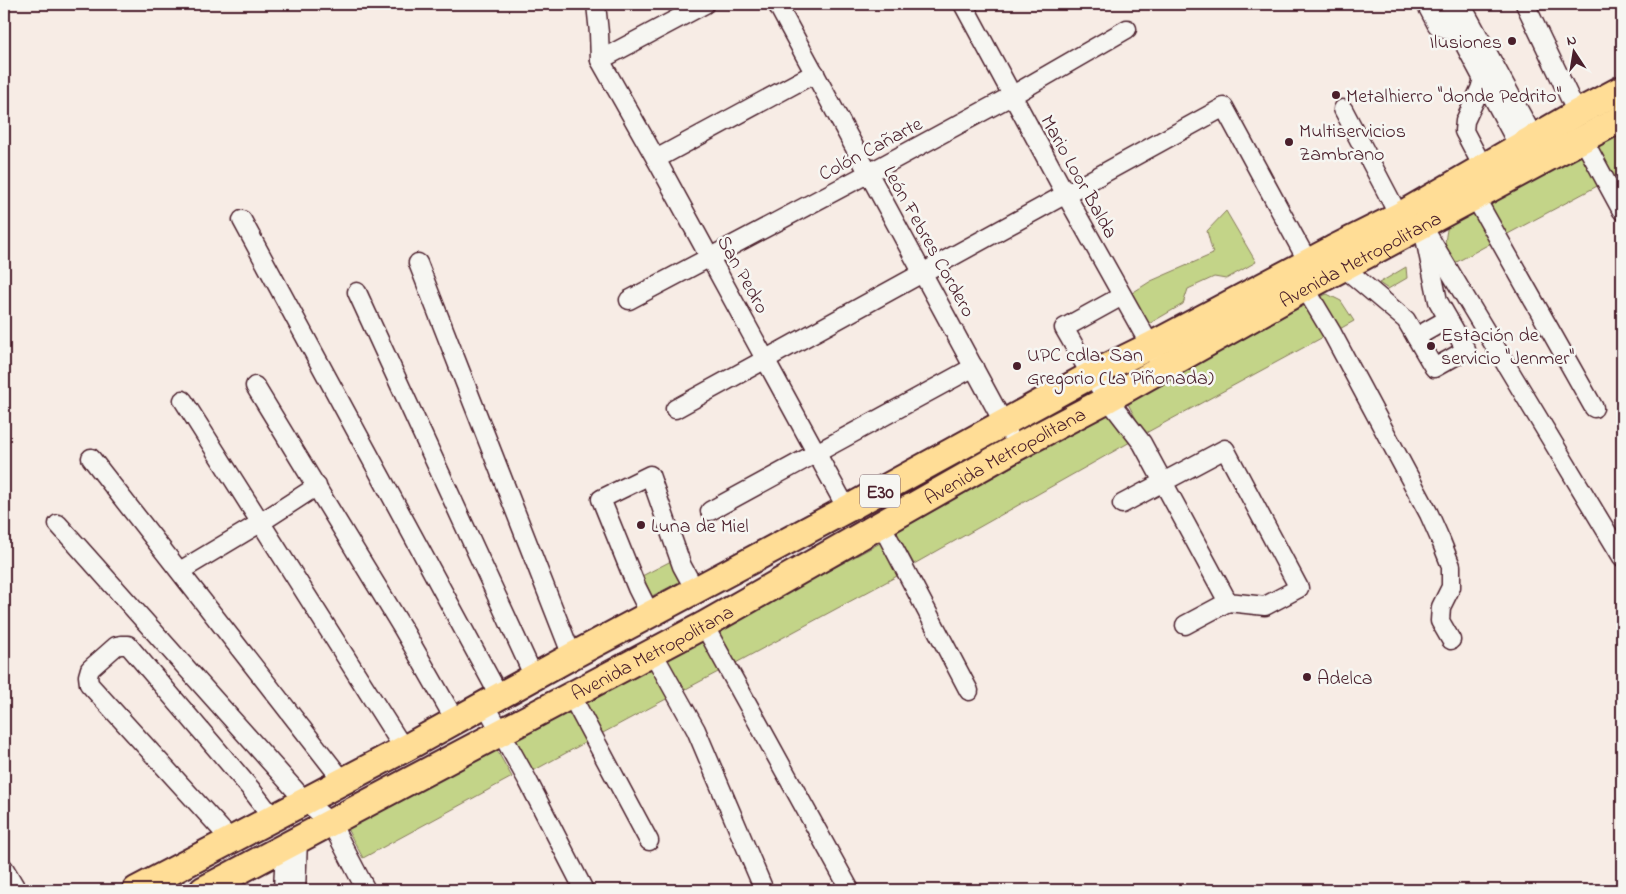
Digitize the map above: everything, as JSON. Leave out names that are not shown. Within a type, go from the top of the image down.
[{"type":"highway","name":"E30","points":[[136,890],[404,749],[1091,375],[1156,357],[1310,286],[1338,258],[1411,216],[1483,166],[1528,151],[1577,113],[1622,89]]},
{"type":"highway","name":"Avenida Metropolitana","points":[[1411,216],[1475,197],[1528,151],[1583,139],[1622,118]]},
{"type":"highway","name":"Avenida Metropolitana","points":[[203,890],[704,625],[1017,447],[1108,399],[1156,357]]},
{"type":"street","points":[[596,4],[600,60],[705,4]]},
{"type":"street","name":"León Febres Cordero","points":[[777,4],[1017,447]]},
{"type":"street","name":"Mario Loor Balda","points":[[963,4],[1156,357]]},
{"type":"street","points":[[1426,4],[1437,25],[1459,34]]},
{"type":"street","points":[[1443,4],[1482,79],[1528,151]]},
{"type":"street","points":[[1461,4],[1528,151]]},
{"type":"street","points":[[1525,4],[1577,113]]},
{"type":"street","name":"Colón Cañarte","points":[[629,300],[1013,95],[1127,29]]},
{"type":"street","name":"San Pedro","points":[[600,60],[766,358],[847,509]]},
{"type":"street","points":[[656,159],[815,73]]},
{"type":"street","points":[[1482,79],[1480,89],[1465,121],[1464,132],[1483,166]]},
{"type":"street","points":[[675,408],[1224,107],[1329,329],[1442,540],[1451,566],[1451,587],[1441,607],[1440,621],[1451,640]]},
{"type":"street","points":[[1343,109],[1622,557]]},
{"type":"street","points":[[1583,139],[1622,211]]},
{"type":"street","points":[[1475,197],[1594,408]]},
{"type":"street","points":[[1338,258],[1406,320],[1434,368],[1466,350],[1438,301],[1411,216]]},
{"type":"street","points":[[242,220],[493,700],[502,733],[582,889]]},
{"type":"street","points":[[418,263],[572,656]]},
{"type":"street","points":[[357,292],[534,677]]},
{"type":"street","points":[[1122,296],[1064,328],[1091,375],[1142,443],[1228,602]]},
{"type":"street","points":[[1416,337],[1448,319]]},
{"type":"street","points":[[710,511],[974,367]]},
{"type":"street","points":[[255,386],[456,720]]},
{"type":"street","points":[[183,400],[404,749]]},
{"type":"street","points":[[1122,504],[1225,449],[1299,588],[1264,606],[1228,602],[1185,625]]},
{"type":"street","points":[[91,458],[343,781]]},
{"type":"street","points":[[650,614],[637,588],[601,499],[650,475],[682,566],[695,590]]},
{"type":"street","points":[[180,571],[260,523],[316,486]]},
{"type":"street","points":[[58,524],[305,801],[331,823],[366,890]]},
{"type":"street","points":[[881,524],[969,691]]},
{"type":"street","points":[[704,625],[850,890]]},
{"type":"street","points":[[231,840],[89,684],[88,676],[90,669],[116,646],[128,645],[250,788],[273,818]]},
{"type":"street","points":[[653,652],[696,730],[764,890]]},
{"type":"street","points":[[572,695],[649,841]]},
{"type":"street","points":[[283,890],[291,844]]},
{"type":"street","points":[[291,844],[296,890]]},
{"type":"street","points":[[4,868],[17,890]]},
{"type":"green space","points":[[1622,131],[1622,172],[1610,179],[1593,147]]},
{"type":"green space","points":[[1584,152],[1601,184],[1504,236],[1487,204]]},
{"type":"green space","points":[[1475,210],[1493,242],[1453,264],[1446,246],[1448,225]]},
{"type":"green space","points":[[1226,211],[1256,262],[1226,279],[1214,277],[1188,289],[1183,304],[1147,325],[1132,293],[1151,281],[1213,254],[1207,231]]},
{"type":"green space","points":[[1406,267],[1407,278],[1388,289],[1379,283]]},
{"type":"green space","points":[[1327,294],[1341,301],[1354,321],[1336,331],[1318,298]]},
{"type":"green space","points":[[1308,303],[1325,336],[1144,434],[1127,402]]},
{"type":"green space","points":[[1114,409],[1132,441],[914,564],[896,532]]},
{"type":"green space","points":[[882,542],[899,575],[732,665],[715,632]]},
{"type":"green space","points":[[673,560],[683,580],[652,596],[642,576]]},
{"type":"green space","points":[[702,638],[720,671],[684,690],[666,657]]},
{"type":"green space","points":[[650,665],[668,698],[601,734],[583,701]]},
{"type":"green space","points":[[571,708],[588,741],[531,772],[513,739]]},
{"type":"green space","points":[[494,745],[512,777],[363,858],[345,825]]},
{"type":"place","name":"Ilusiones","points":[[1512,41]]},
{"type":"place","name":"Metalhierro \"donde Pedrito\"","points":[[1336,95]]},
{"type":"place","name":"Multiservicios Zambrano","points":[[1289,142]]},
{"type":"place","name":"Estación de servicio \"Jenmer\"","points":[[1431,346]]},
{"type":"place","name":"UPC cdla. San Gregorio (La Piñonada)","points":[[1017,366]]},
{"type":"place","name":"Luna de Miel","points":[[641,525]]},
{"type":"place","name":"Adelca","points":[[1307,677]]}]
